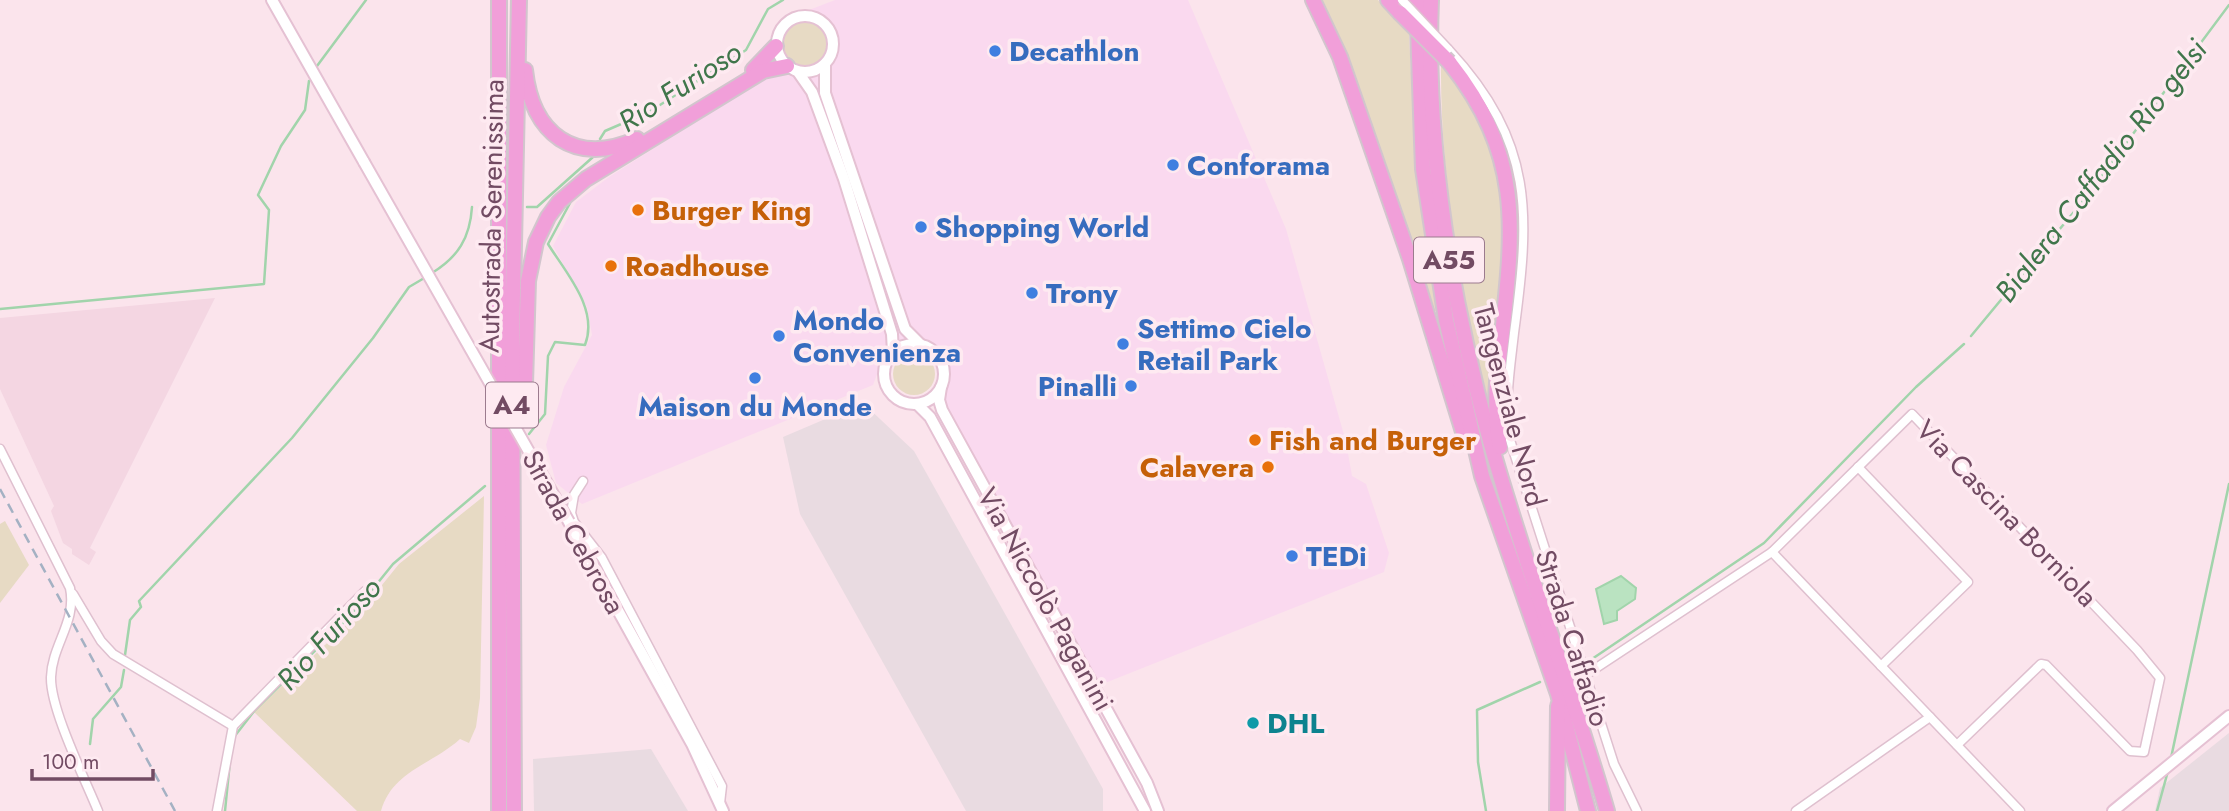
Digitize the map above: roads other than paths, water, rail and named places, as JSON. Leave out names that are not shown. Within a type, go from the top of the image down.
[{"type":"highway","points":[[494,0],[499,73]]},
{"type":"highway","name":"Autostrada Serenissima","points":[[499,0],[499,811]]},
{"type":"highway","points":[[519,0],[526,82],[532,104],[540,121],[552,133],[569,144],[585,148],[611,149],[645,136],[757,68],[776,46]]},
{"type":"highway","name":"Autostrada Serenissima","points":[[513,811],[512,447],[519,0]]},
{"type":"highway","name":"A55","points":[[1313,0],[1340,57],[1410,259],[1466,440],[1482,476]]},
{"type":"highway","name":"A55","points":[[1388,0],[1401,6],[1449,55],[1485,115],[1502,157],[1509,184],[1511,245],[1496,412],[1513,514]]},
{"type":"highway","name":"Tangenziale Nord","points":[[1417,0],[1419,116],[1432,235],[1446,320],[1482,476],[1558,694],[1588,811]]},
{"type":"highway","name":"Tangenziale Nord","points":[[1431,0],[1434,130],[1447,248],[1468,356],[1513,514],[1578,712],[1607,811]]},
{"type":"highway","points":[[512,447],[525,384],[528,281],[536,242],[548,217],[568,193],[601,170],[763,71],[792,69]]},
{"type":"highway","points":[[1557,811],[1558,694]]},
{"type":"highway","points":[[1578,712],[1616,811]]},
{"type":"street","name":"Strada Cebrosa","points":[[272,0],[450,310],[662,690],[708,774],[722,807]]},
{"type":"street","points":[[893,353],[892,334],[844,179],[812,92],[776,46],[777,37],[787,22],[801,16],[814,17],[827,26],[833,41],[825,64],[825,93],[905,329],[921,345],[930,349],[943,365],[941,387],[927,401],[917,404],[897,399],[887,387],[885,369],[893,353],[901,347],[921,345]]},
{"type":"street","name":"Strada Caffadio","points":[[1449,55],[1487,96],[1503,125],[1523,192],[1525,241],[1508,378],[1508,427],[1524,488],[1584,676],[1618,776],[1637,811]]},
{"type":"street","points":[[792,69],[807,72],[825,64]]},
{"type":"street","name":"Via Niccolò Paganini","points":[[941,387],[939,400],[942,410],[1147,783],[1158,811]]},
{"type":"street","name":"Via Niccolò Paganini","points":[[917,404],[930,417],[1145,811]]},
{"type":"street","name":"Via Cascina Borniola","points":[[1584,676],[1772,552],[1912,414],[2137,650],[2160,678],[2144,752],[2130,751],[2046,665],[2041,664],[1957,745]]},
{"type":"street","points":[[0,449],[70,588],[101,641],[113,654],[233,726]]},
{"type":"street","points":[[1857,467],[1968,582],[1881,666]]},
{"type":"street","points":[[583,481],[574,495],[571,513],[574,522],[602,558],[677,698],[722,786],[722,807]]},
{"type":"street","points":[[1772,552],[2020,811]]},
{"type":"street","points":[[70,588],[71,612],[55,656],[52,689],[98,811]]},
{"type":"street","points":[[217,811],[233,726],[365,591]]},
{"type":"street","points":[[662,690],[677,698]]},
{"type":"street","points":[[2113,811],[2229,716]]},
{"type":"street","points":[[1796,811],[1930,717]]},
{"type":"waterway","points":[[317,66],[366,0]]},
{"type":"waterway","name":"Rio Furioso","points":[[600,139],[605,131],[649,112],[746,50],[768,9],[783,0]]},
{"type":"waterway","name":"Bialera Caffadio Rio gelsi","points":[[1971,336],[2083,201],[2229,5]]},
{"type":"waterway","points":[[0,309],[264,284],[269,210],[258,195],[281,146],[305,110],[309,81]]},
{"type":"waterway","name":"Rio Furioso","points":[[527,207],[537,207],[593,157]]},
{"type":"waterway","name":"Rio Furioso","points":[[529,434],[545,414],[548,356],[555,342],[585,345],[588,332],[588,318],[579,292],[548,244],[570,203]]},
{"type":"waterway","points":[[432,273],[461,246],[469,228],[472,207]]},
{"type":"waterway","points":[[125,655],[130,620],[141,607],[139,601],[292,438],[373,338],[409,287],[426,277]]},
{"type":"waterway","name":"Bialera Caffadio Rio gelsi","points":[[1586,663],[1764,543],[1916,387],[1964,344]]},
{"type":"waterway","points":[[2171,758],[2229,484]]},
{"type":"waterway","name":"Rio Furioso","points":[[234,737],[255,710],[355,611],[393,564],[485,486]]},
{"type":"waterway","name":"Rio Furioso","points":[[90,744],[93,719],[121,687],[124,670]]},
{"type":"waterway","name":"Bialera Caffadio Rio gelsi","points":[[1486,811],[1478,762],[1477,710],[1540,682]]},
{"type":"waterway","name":"Rio Furioso","points":[[225,811],[230,761]]},
{"type":"waterway","points":[[2157,811],[2168,771]]},
{"type":"railway","points":[[0,489],[175,811]]},
{"type":"place","name":"Decathlon","points":[[995,51]]},
{"type":"place","name":"Conforama","points":[[1173,165]]},
{"type":"place","name":"Burger King","points":[[638,210]]},
{"type":"place","name":"Shopping World","points":[[921,227]]},
{"type":"place","name":"Roadhouse","points":[[611,266]]},
{"type":"place","name":"Trony","points":[[1032,293]]},
{"type":"place","name":"Mondo Convenienza","points":[[779,336]]},
{"type":"place","name":"Settimo Cielo Retail Park","points":[[1123,344]]},
{"type":"place","name":"Maison du Monde","points":[[755,378]]},
{"type":"place","name":"Pinalli","points":[[1131,386]]},
{"type":"place","name":"Fish and Burger","points":[[1255,440]]},
{"type":"place","name":"Calavera","points":[[1268,467]]},
{"type":"place","name":"TEDi","points":[[1292,556]]},
{"type":"place","name":"DHL","points":[[1253,723]]}]
